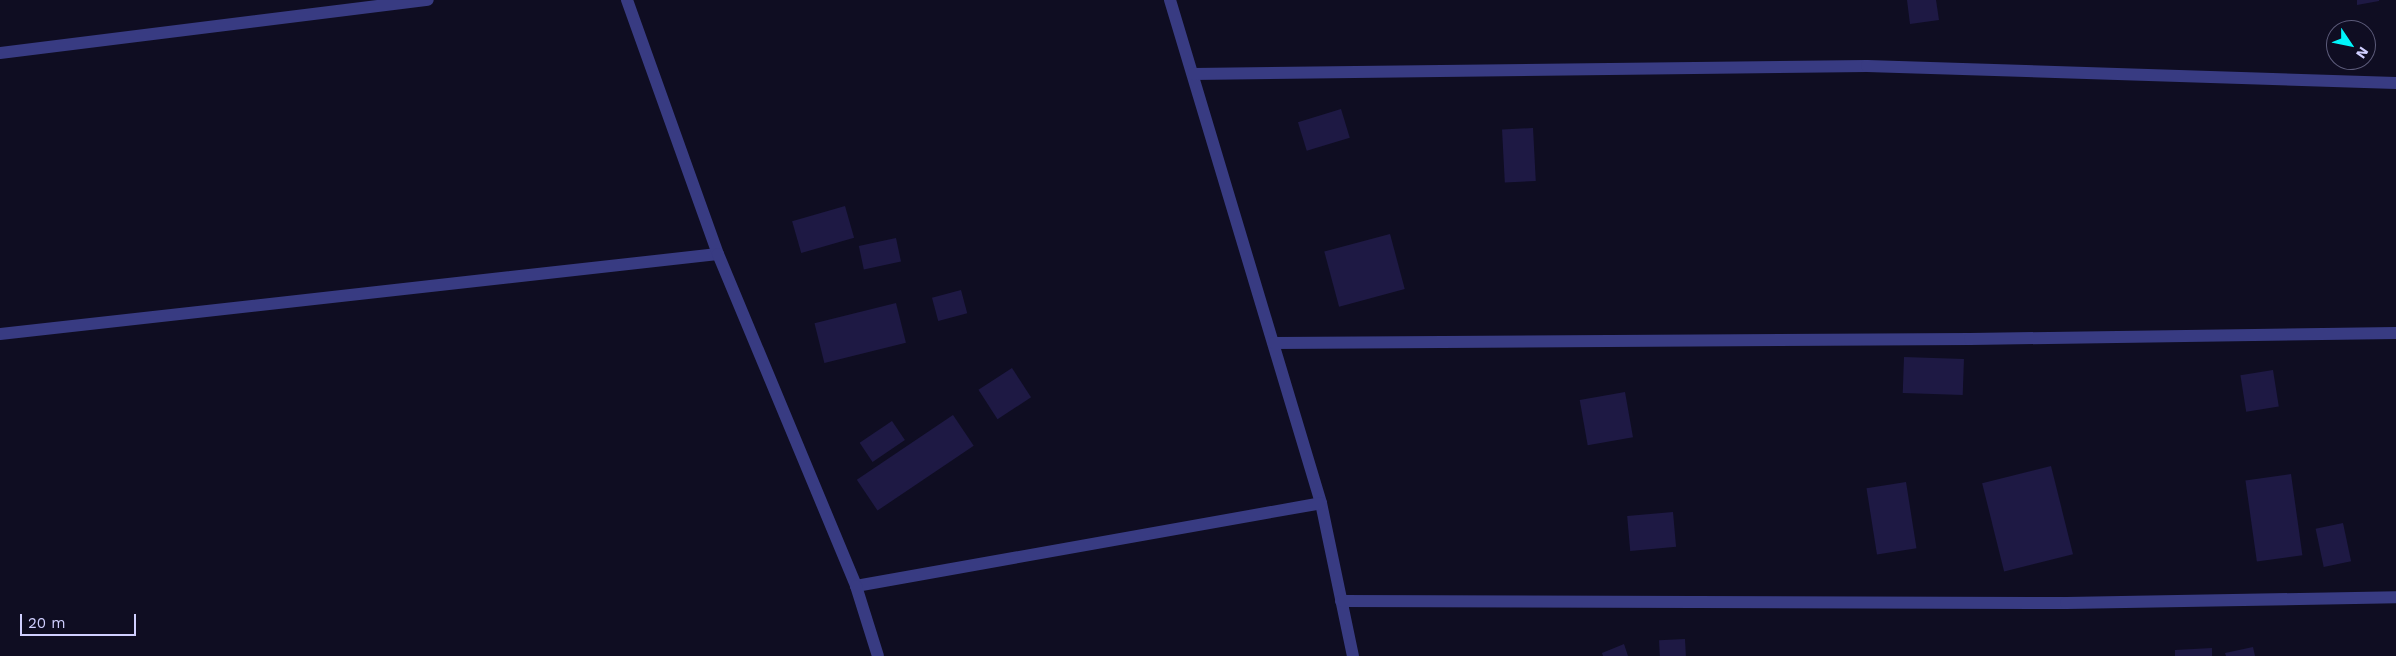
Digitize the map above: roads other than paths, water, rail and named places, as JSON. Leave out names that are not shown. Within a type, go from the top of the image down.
[{"type":"street","points":[[0,53],[428,0]]},
{"type":"street","points":[[627,0],[718,254],[856,586],[878,656]]},
{"type":"street","points":[[1170,0],[1321,503],[1353,656]]},
{"type":"street","points":[[1193,74],[1867,66],[2396,83]]},
{"type":"street","points":[[0,334],[718,254]]},
{"type":"street","points":[[1274,344],[1960,339],[2396,333]]},
{"type":"street","points":[[856,586],[1321,503]]},
{"type":"street","points":[[1341,601],[2066,603],[2396,597]]}]
